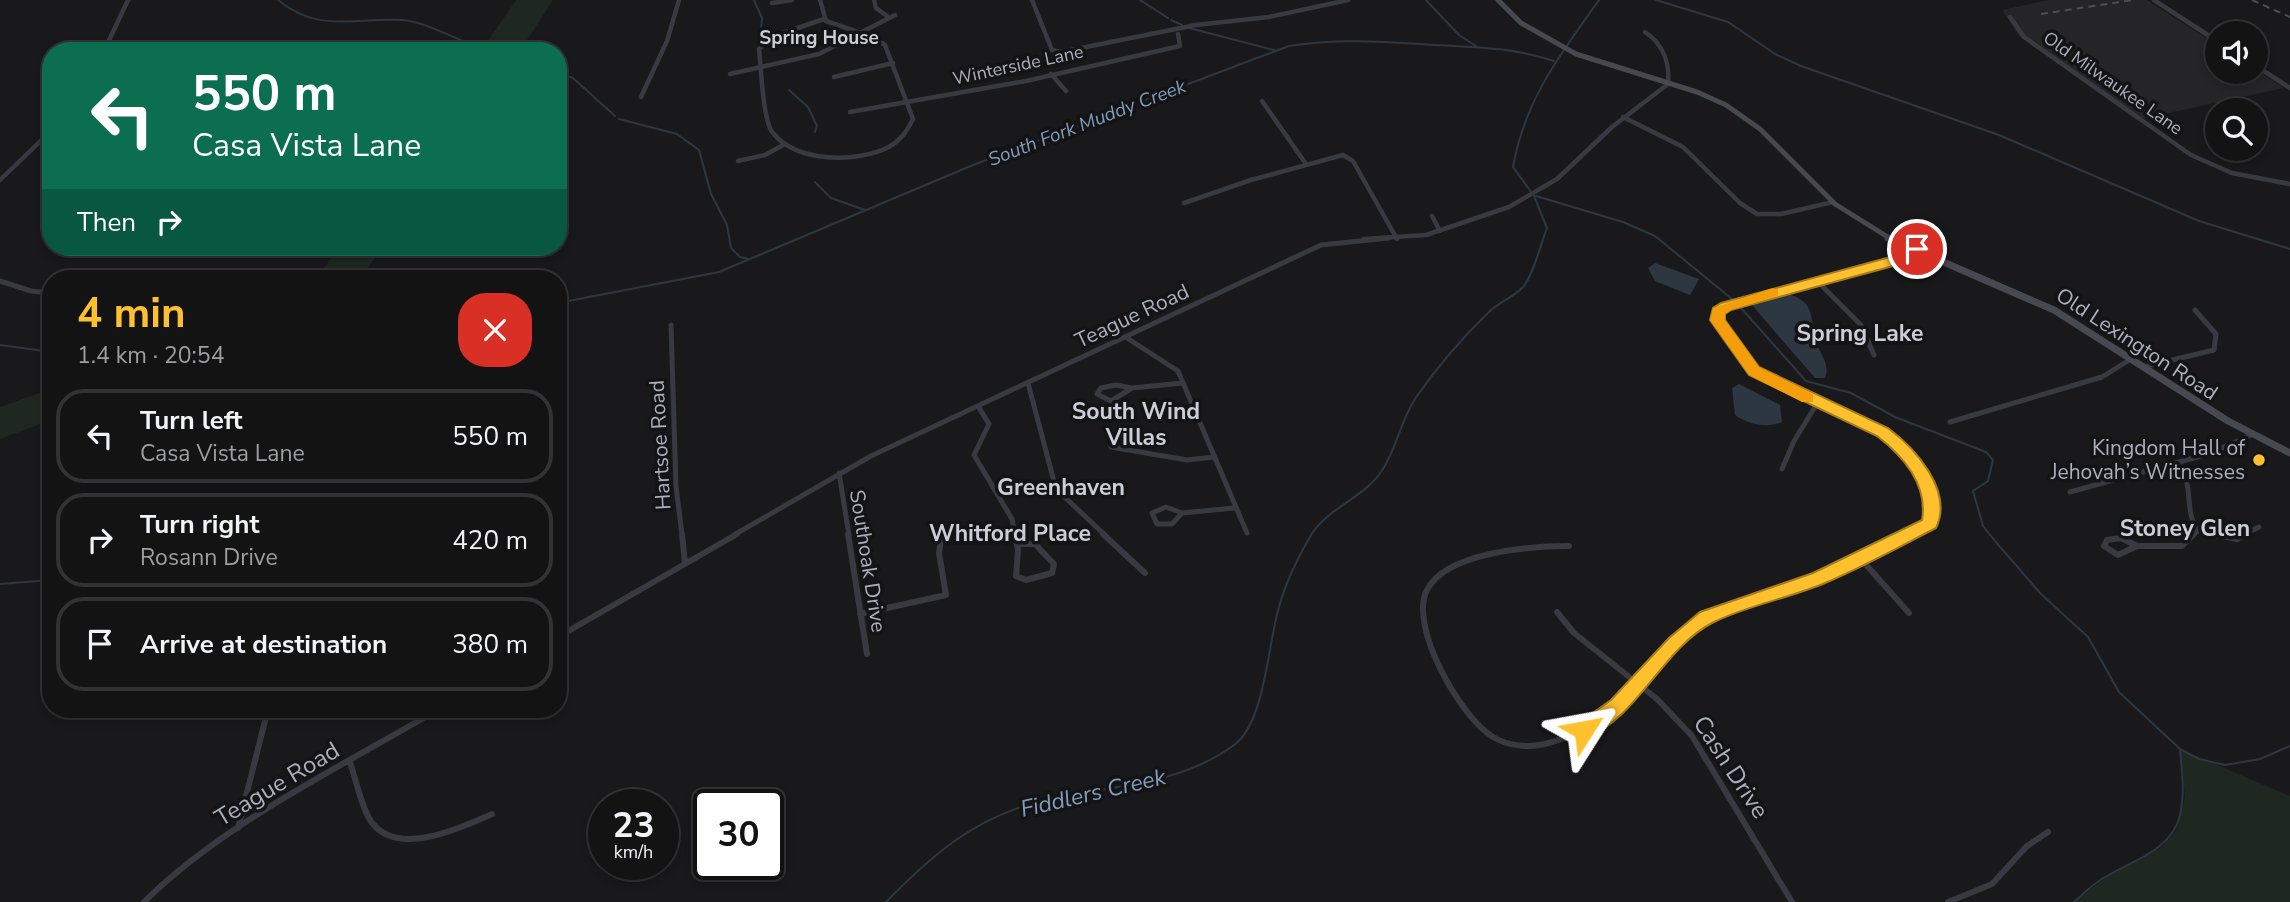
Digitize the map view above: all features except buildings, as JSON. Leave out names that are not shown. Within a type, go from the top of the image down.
[{"type":"street","points":[[108,42],[128,0]]},
{"type":"street","points":[[641,97],[667,41],[678,0]]},
{"type":"street","points":[[772,3],[792,0]]},
{"type":"street","points":[[820,0],[824,19],[839,28],[882,42],[913,114],[911,127],[901,139],[878,151],[836,157],[785,144],[770,131],[759,69],[759,49],[771,37],[824,19]]},
{"type":"street","points":[[874,0],[876,8],[887,16]]},
{"type":"street","points":[[1032,0],[1052,50],[1061,52],[1196,25],[1269,17],[1348,0]]},
{"type":"street","name":"Old Lexington Road","points":[[1498,0],[1524,25],[1575,54],[1611,68],[1703,94],[1738,113],[1833,202],[1882,234],[2036,301],[2131,359],[2210,412],[2290,453]]},
{"type":"street","points":[[2154,0],[2205,33]]},
{"type":"street","points":[[730,74],[824,51],[887,16],[895,15]]},
{"type":"street","name":"Old Milwaukee Lane","points":[[2010,17],[2024,37],[2191,155],[2232,173],[2290,184]]},
{"type":"street","points":[[1645,32],[1659,43],[1670,71],[1668,84]]},
{"type":"street","name":"Winterside Lane","points":[[850,112],[1051,75],[1180,46],[1182,41],[1178,34]]},
{"type":"street","points":[[834,77],[893,63]]},
{"type":"street","points":[[2268,74],[2290,88]]},
{"type":"street","points":[[1051,75],[1066,92]]},
{"type":"street","name":"Teague Road","points":[[567,632],[839,473],[1321,245],[1342,241],[1397,239],[1440,231],[1469,223],[1526,198],[1557,179],[1623,117],[1668,84]]},
{"type":"street","points":[[1262,101],[1306,164]]},
{"type":"street","points":[[1623,117],[1683,147],[1740,203],[1756,214],[1781,214],[1833,202]]},
{"type":"street","points":[[0,180],[42,140]]},
{"type":"street","points":[[738,161],[765,155],[785,144]]},
{"type":"street","points":[[1184,203],[1306,164],[1348,156],[1397,239]]},
{"type":"street","points":[[1432,216],[1440,231]]},
{"type":"street","points":[[1569,546],[1540,545],[1464,563],[1441,573],[1429,586],[1423,604],[1430,643],[1463,707],[1489,735],[1511,745],[1526,748],[1546,745],[1595,724],[1639,683],[1688,631],[1706,617],[1819,578],[1930,524],[1933,506],[1931,493],[1922,475],[1897,443],[1882,432],[1754,371],[1717,320],[1718,312],[1726,307],[1816,280],[1910,257],[1917,249]]},
{"type":"street","points":[[1816,280],[1861,325],[1874,355]]},
{"type":"street","points":[[0,281],[42,292]]},
{"type":"street","points":[[2143,367],[2214,350],[2216,334],[2195,310]]},
{"type":"street","name":"Hartsoe Road","points":[[671,326],[676,486],[685,563]]},
{"type":"street","points":[[1126,338],[1172,366],[1183,383],[1234,508],[1247,533]]},
{"type":"street","points":[[1950,422],[2102,377],[2131,359]]},
{"type":"street","points":[[1028,383],[1056,489],[1144,573]]},
{"type":"street","points":[[1132,388],[1111,401],[1097,394],[1101,388],[1111,386],[1132,388],[1183,383]]},
{"type":"street","points":[[1782,469],[1794,441],[1818,402]]},
{"type":"street","points":[[978,406],[989,424],[975,447],[975,459],[1012,519],[1017,544],[1015,573],[1018,578],[1026,580],[1052,573],[1054,564],[1035,544],[1017,544]]},
{"type":"street","points":[[2070,492],[2179,463],[2231,446],[2251,435]]},
{"type":"street","points":[[1111,447],[1187,460],[1214,457]]},
{"type":"street","points":[[2179,463],[2191,482],[2187,514],[2197,531],[2238,540],[2259,527]]},
{"type":"street","name":"Southoak Drive","points":[[839,473],[867,654]]},
{"type":"street","points":[[1182,513],[1175,522],[1166,526],[1157,524],[1152,513],[1166,507],[1182,513],[1234,508]]},
{"type":"street","points":[[2137,546],[2118,555],[2104,546],[2107,540],[2116,538],[2137,546],[2182,547],[2197,531]]},
{"type":"street","points":[[860,614],[946,595],[939,553],[941,540]]},
{"type":"street","points":[[1860,558],[1909,613]]},
{"type":"street","name":"Cash Drive","points":[[1557,611],[1586,643],[1639,683],[1692,737],[1793,902]]},
{"type":"street","points":[[238,828],[266,718]]},
{"type":"street","name":"Teague Road","points":[[144,902],[173,873],[238,828],[424,718]]},
{"type":"street","points":[[350,762],[372,824],[380,831],[400,838],[425,839],[492,814]]},
{"type":"street","points":[[1948,902],[1993,884],[2027,846],[2048,832]]},
{"type":"shaded area","points":[[516,0],[553,0],[526,42],[487,42]]},
{"type":"shaded area","points":[[2049,0],[2147,0],[2205,37],[2205,84],[2268,84],[2268,78],[2284,88],[2238,98],[2205,98],[2205,105],[2136,120],[2019,36],[2002,10]]},
{"type":"shaded area","points":[[333,256],[376,256],[366,270],[322,270]]},
{"type":"shaded area","points":[[1655,263],[1699,279],[1690,295],[1655,281],[1648,268]]},
{"type":"shaded area","points":[[1785,293],[1808,306],[1814,335],[1826,365],[1825,378],[1815,378],[1751,304]]},
{"type":"shaded area","points":[[1739,384],[1780,405],[1782,422],[1758,424],[1735,415],[1732,388]]},
{"type":"shaded area","points":[[42,392],[42,423],[0,439],[0,407]]},
{"type":"shaded area","points":[[2180,749],[2290,796],[2290,902],[2074,902],[2119,868],[2162,847],[2177,830],[2185,797]]},
{"type":"waterway","points":[[278,0],[308,17],[338,22],[403,20],[433,28],[465,42]]},
{"type":"waterway","points":[[754,0],[762,18],[761,31]]},
{"type":"waterway","points":[[1140,0],[1168,18]]},
{"type":"waterway","points":[[1426,0],[1459,35],[1476,46]]},
{"type":"waterway","name":"Fiddlers Creek","points":[[886,902],[937,854],[994,818],[1038,802],[1139,783],[1188,770],[1234,745],[1244,734],[1259,701],[1282,598],[1311,535],[1318,525],[1365,489],[1381,472],[1417,396],[1451,352],[1493,308],[1519,291],[1527,282],[1547,228],[1534,196],[1513,167],[1519,143],[1526,120],[1546,79],[1599,0]]},
{"type":"waterway","points":[[1656,0],[1728,22],[1775,54],[1801,66],[1999,135],[2199,221],[2290,249]]},
{"type":"waterway","points":[[1171,20],[1182,25]]},
{"type":"waterway","points":[[1189,28],[1274,50]]},
{"type":"waterway","name":"South Fork Muddy Creek","points":[[567,301],[719,272],[973,165],[1289,46],[1362,41],[1510,51],[1554,61]]},
{"type":"waterway","points":[[567,76],[573,78],[615,116]]},
{"type":"waterway","points":[[789,90],[808,107],[817,126],[815,132]]},
{"type":"waterway","points":[[619,119],[677,134],[699,150],[711,194],[727,225],[731,248],[740,257],[749,259]]},
{"type":"waterway","points":[[815,182],[831,198],[865,210]]},
{"type":"waterway","points":[[1536,196],[1623,222],[1655,236],[1732,299]]},
{"type":"waterway","points":[[1741,308],[1806,381],[1851,393],[1895,417],[1986,452],[1993,460],[1988,481],[1973,491],[1983,526],[2041,594],[2088,637],[2119,692],[2180,749],[2199,759],[2225,765],[2260,759],[2290,746]]},
{"type":"waterway","points":[[0,345],[42,351]]},
{"type":"waterway","name":"South Fork Muddy Creek","points":[[0,584],[42,581]]},
{"type":"waterway","points":[[2074,902],[2099,881],[2158,847],[2175,828],[2182,799],[2180,750]]},
{"type":"railway","points":[[2041,14],[2133,0]]},
{"type":"railway","points":[[2252,0],[2290,17]]},
{"type":"slow traffic","points":[[1773,293],[1726,307],[1718,312],[1717,320],[1754,371],[1808,398]]},
{"type":"place","name":"Kingdom Hall of Jehovah’s Witnesses","points":[[2259,460]]},
{"type":"district","name":"Spring House","points":[[819,38]]},
{"type":"district","name":"Spring Lake","points":[[1860,333]]},
{"type":"district","name":"South Wind Villas","points":[[1136,424]]},
{"type":"district","name":"Greenhaven","points":[[1061,487]]},
{"type":"district","name":"Stoney Glen","points":[[2185,528]]},
{"type":"district","name":"Whitford Place","points":[[1010,533]]},
{"type":"route","points":[[1584,730],[1618,706],[1675,643],[1706,617],[1819,578],[1930,524],[1933,506],[1931,493],[1922,475],[1897,443],[1882,432],[1754,371],[1717,320],[1718,312],[1726,307],[1816,280],[1910,257],[1917,249]]}]
